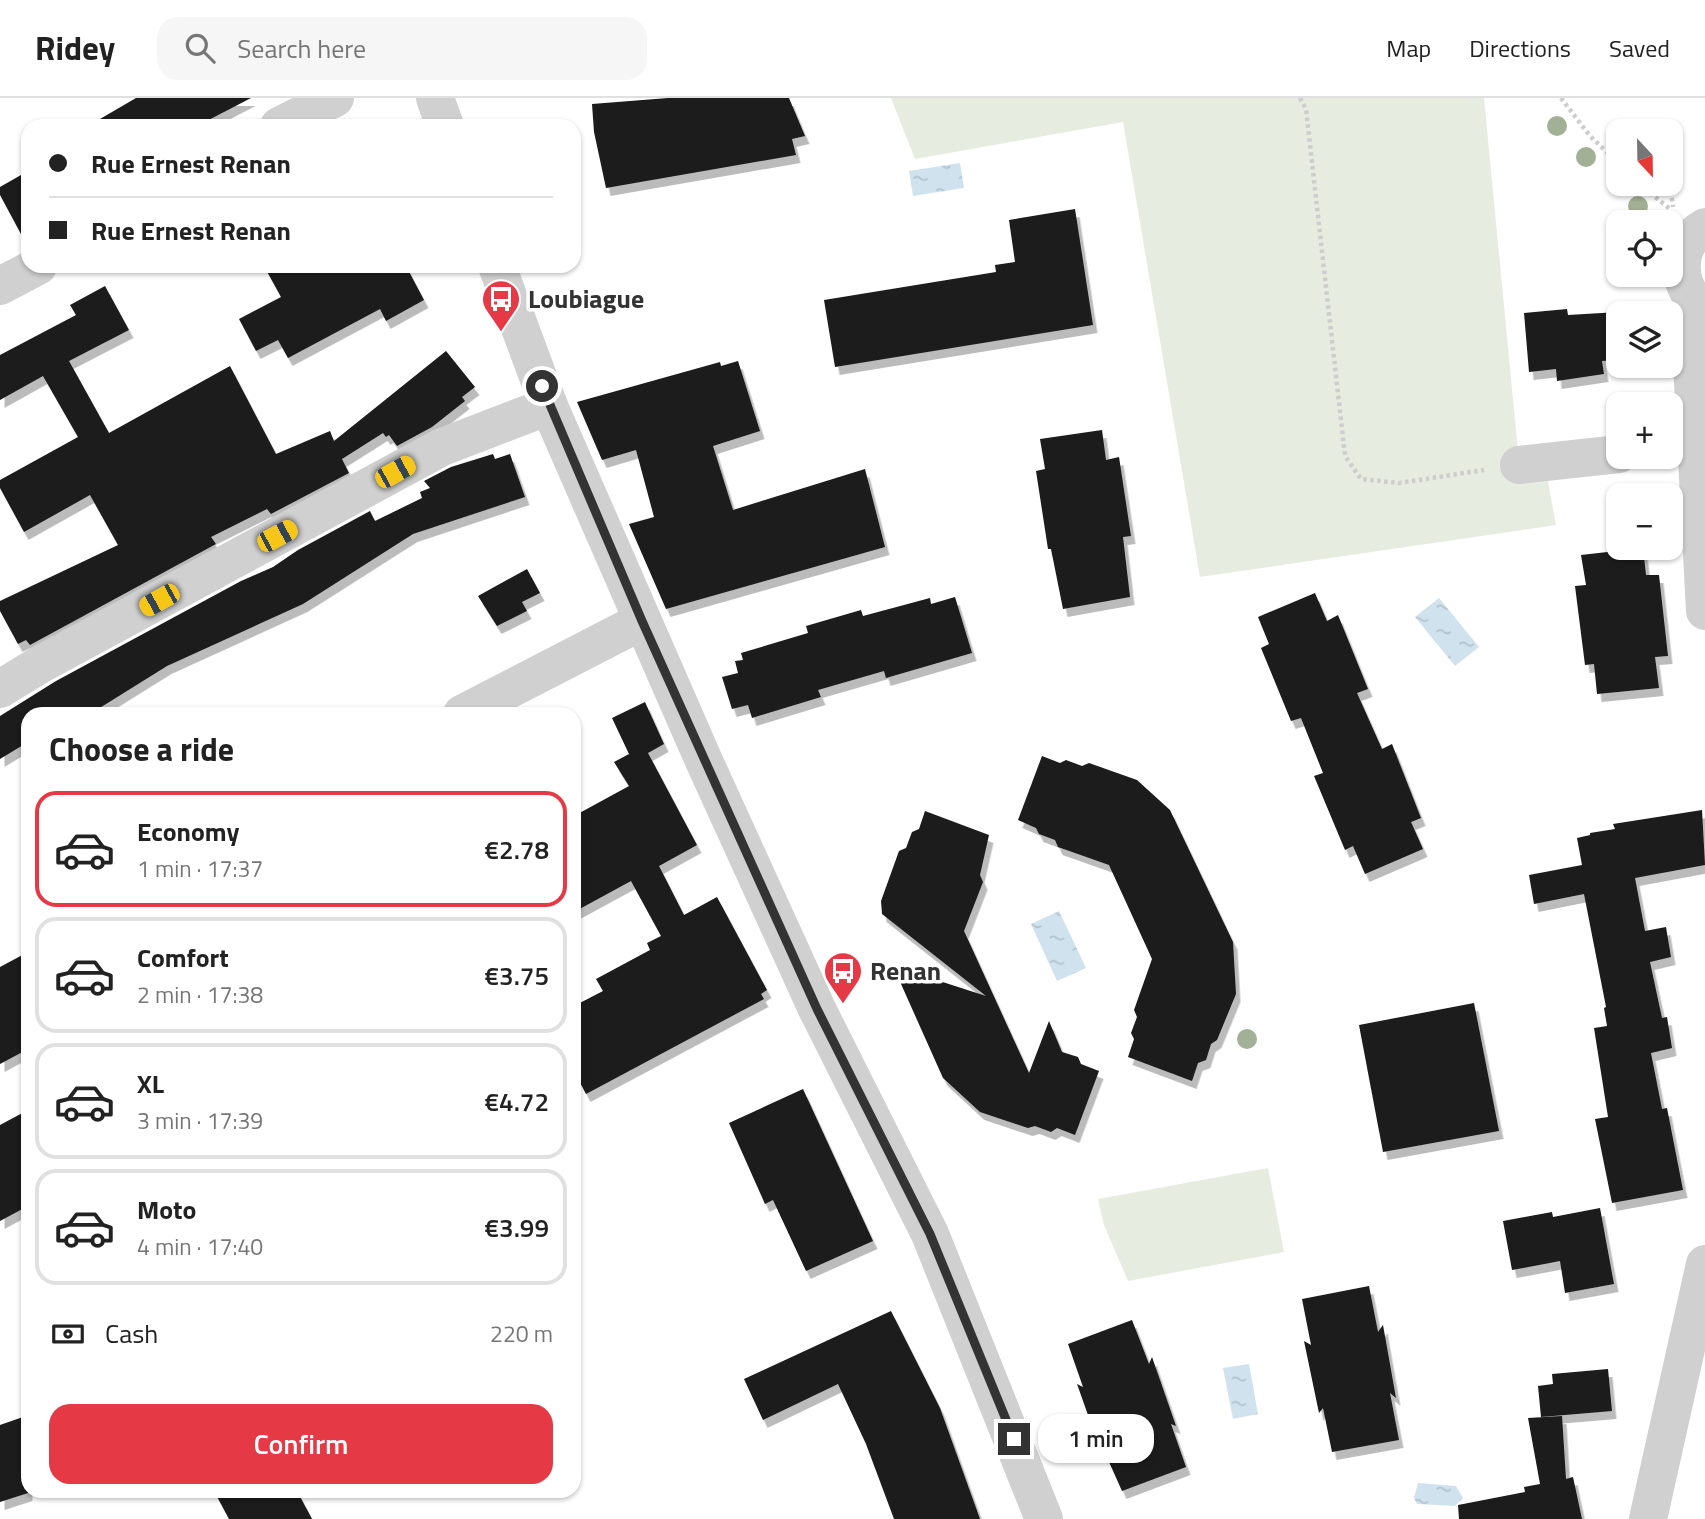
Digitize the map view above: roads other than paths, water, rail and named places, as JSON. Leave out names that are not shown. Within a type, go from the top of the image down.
[{"type":"street","points":[[293,119],[335,98]]},
{"type":"street","points":[[435,98],[442,119]]},
{"type":"street","points":[[1689,219],[1687,243],[1681,260],[1682,278],[1689,295],[1703,308],[1693,324],[1685,447],[1705,611]]},
{"type":"street","points":[[0,286],[25,273]]},
{"type":"street","points":[[500,273],[550,406],[642,621],[817,1009],[930,1234],[1044,1519]]},
{"type":"street","points":[[0,690],[41,664],[442,447],[550,406]]},
{"type":"street","points":[[1519,465],[1606,455]]},
{"type":"street","points":[[476,707],[642,621]]},
{"type":"street","points":[[1648,1519],[1705,1264]]},
{"type":"water","points":[[960,163],[964,188],[913,196],[909,171]]},
{"type":"water","points":[[1439,598],[1479,647],[1455,666],[1415,617]]},
{"type":"water","points":[[1059,911],[1086,968],[1057,981],[1031,924]]},
{"type":"water","points":[[1249,1364],[1258,1414],[1233,1419],[1223,1368]]},
{"type":"water","points":[[1418,1483],[1456,1486],[1463,1498],[1455,1506],[1417,1504],[1414,1498]]},
{"type":"place","name":"Loubiague","points":[[501,333]]},
{"type":"place","name":"Renan","points":[[843,1005]]}]
